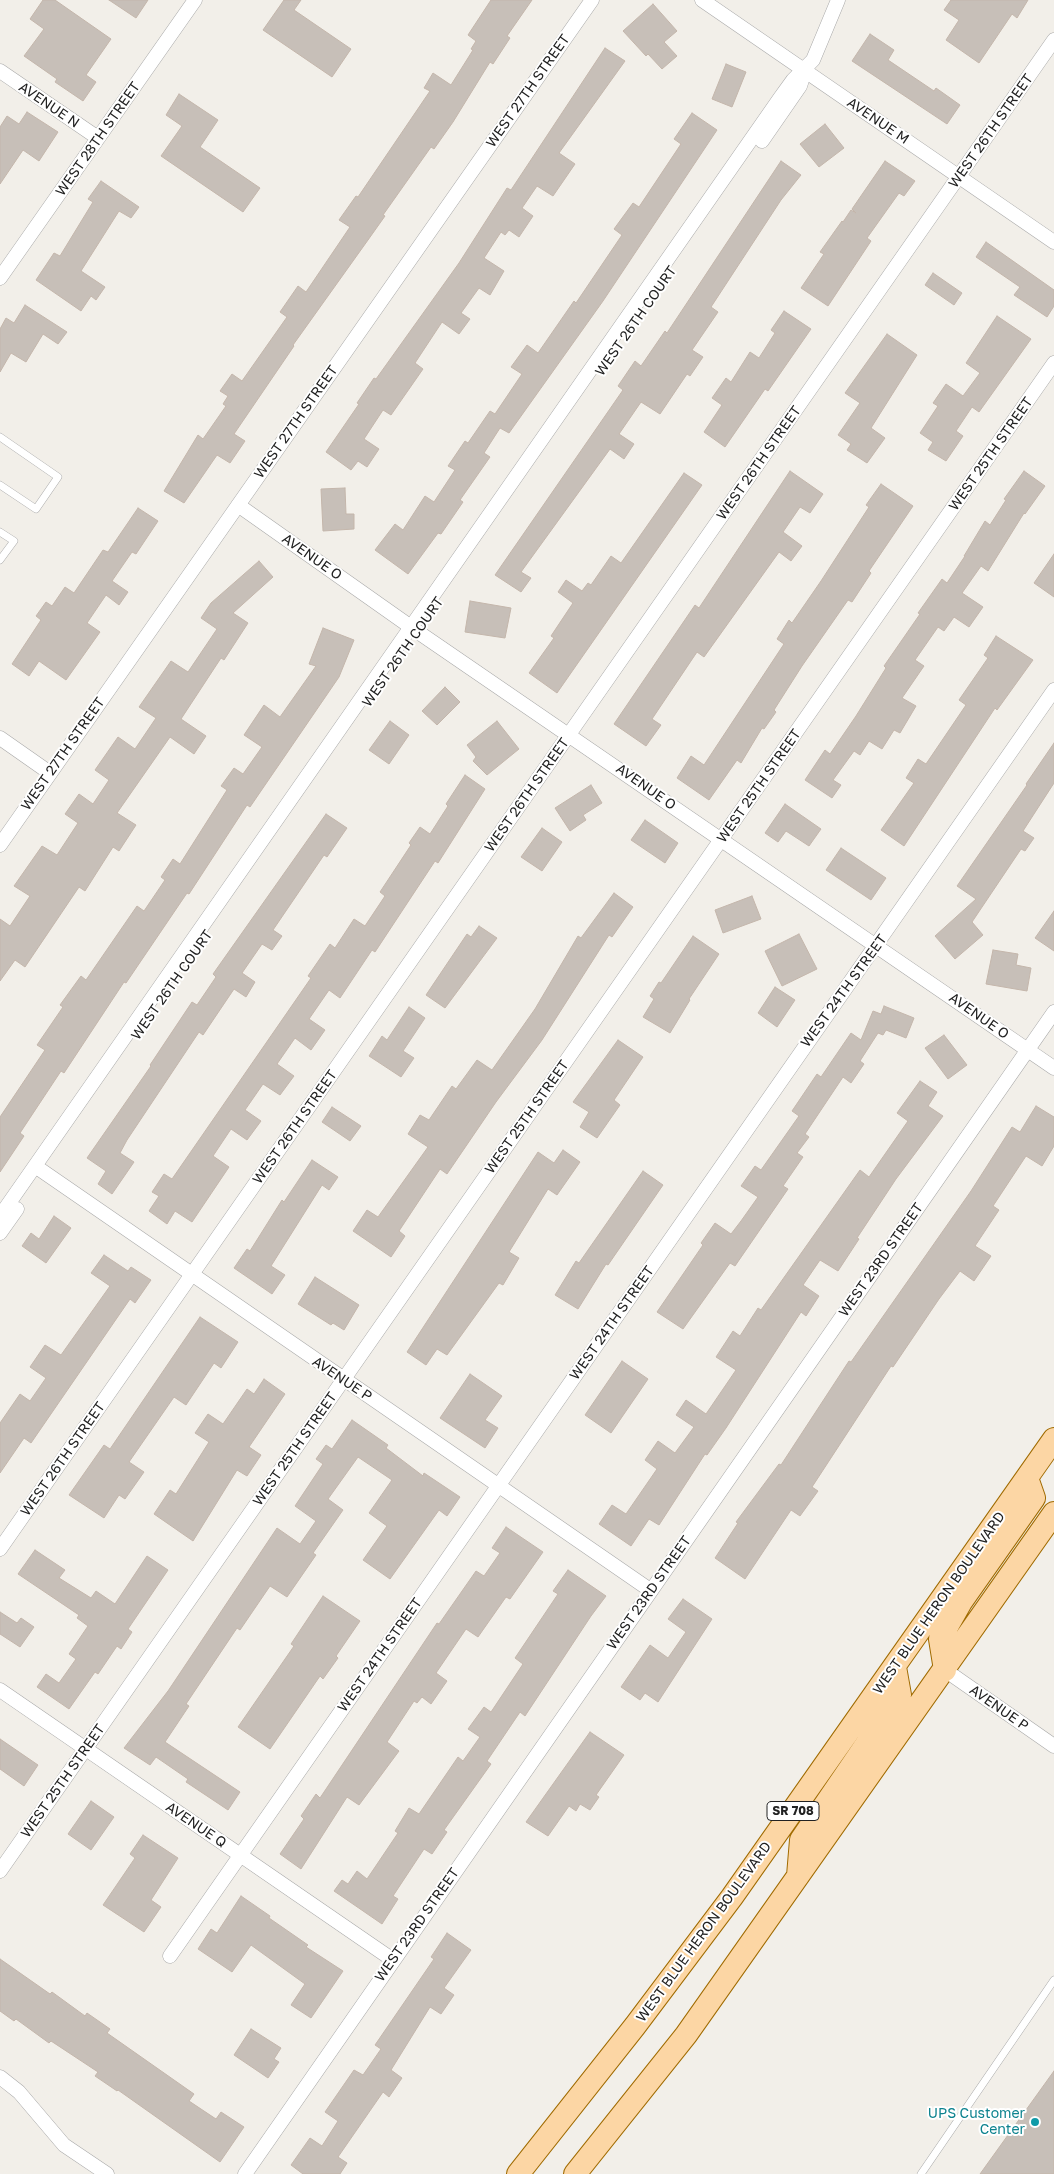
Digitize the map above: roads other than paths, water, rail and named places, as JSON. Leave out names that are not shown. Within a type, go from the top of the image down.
[{"type":"main road","name":"WEST BLUE HERON BOULEVARD","points":[[518,2174],[635,2026],[726,1905],[1054,1439]]},
{"type":"main road","points":[[945,1670],[940,1639],[961,1602],[1034,1498],[1028,1478]]},
{"type":"main road","name":"SR 708","points":[[575,2174],[686,2035],[1054,1513]]},
{"type":"main road","points":[[798,1876],[801,1840],[900,1695],[895,1667]]},
{"type":"street","name":"WEST 28TH STREET","points":[[0,278],[195,0]]},
{"type":"street","name":"WEST 27TH STREET","points":[[0,845],[592,0]]},
{"type":"street","name":"AVENUE M","points":[[702,0],[1054,242]]},
{"type":"street","name":"WEST 26TH COURT","points":[[0,1233],[39,1169],[414,629],[800,86],[804,71],[817,52],[838,0]]},
{"type":"street","name":"WEST 26TH STREET","points":[[0,1549],[1054,40]]},
{"type":"street","name":"AVENUE N","points":[[0,71],[98,138]]},
{"type":"street","name":"WEST 25TH STREET","points":[[0,1871],[1054,364]]},
{"type":"street","name":"AVENUE O","points":[[238,505],[414,629],[1054,1068]]},
{"type":"street","name":"WEST 24TH STREET","points":[[170,1956],[1054,690]]},
{"type":"street","points":[[0,738],[50,773]]},
{"type":"street","name":"WEST 23RD STREET","points":[[245,2174],[1054,1012]]},
{"type":"street","name":"WEST 26TH COURT","points":[[0,1216],[39,1169]]},
{"type":"street","name":"AVENUE P","points":[[39,1169],[650,1590]]},
{"type":"street","name":"AVENUE P","points":[[945,1670],[1054,1746]]},
{"type":"street","name":"AVENUE Q","points":[[0,1690],[393,1960]]},
{"type":"street","points":[[0,2077],[19,2092],[64,2145],[106,2174]]},
{"type":"lane","points":[[0,437],[58,477],[36,509],[0,485]]},
{"type":"lane","points":[[0,532],[14,541],[0,560]]},
{"type":"lane","points":[[921,2174],[1054,1980]]},
{"type":"place","name":"UPS Customer Center","points":[[1035,2122]]}]
